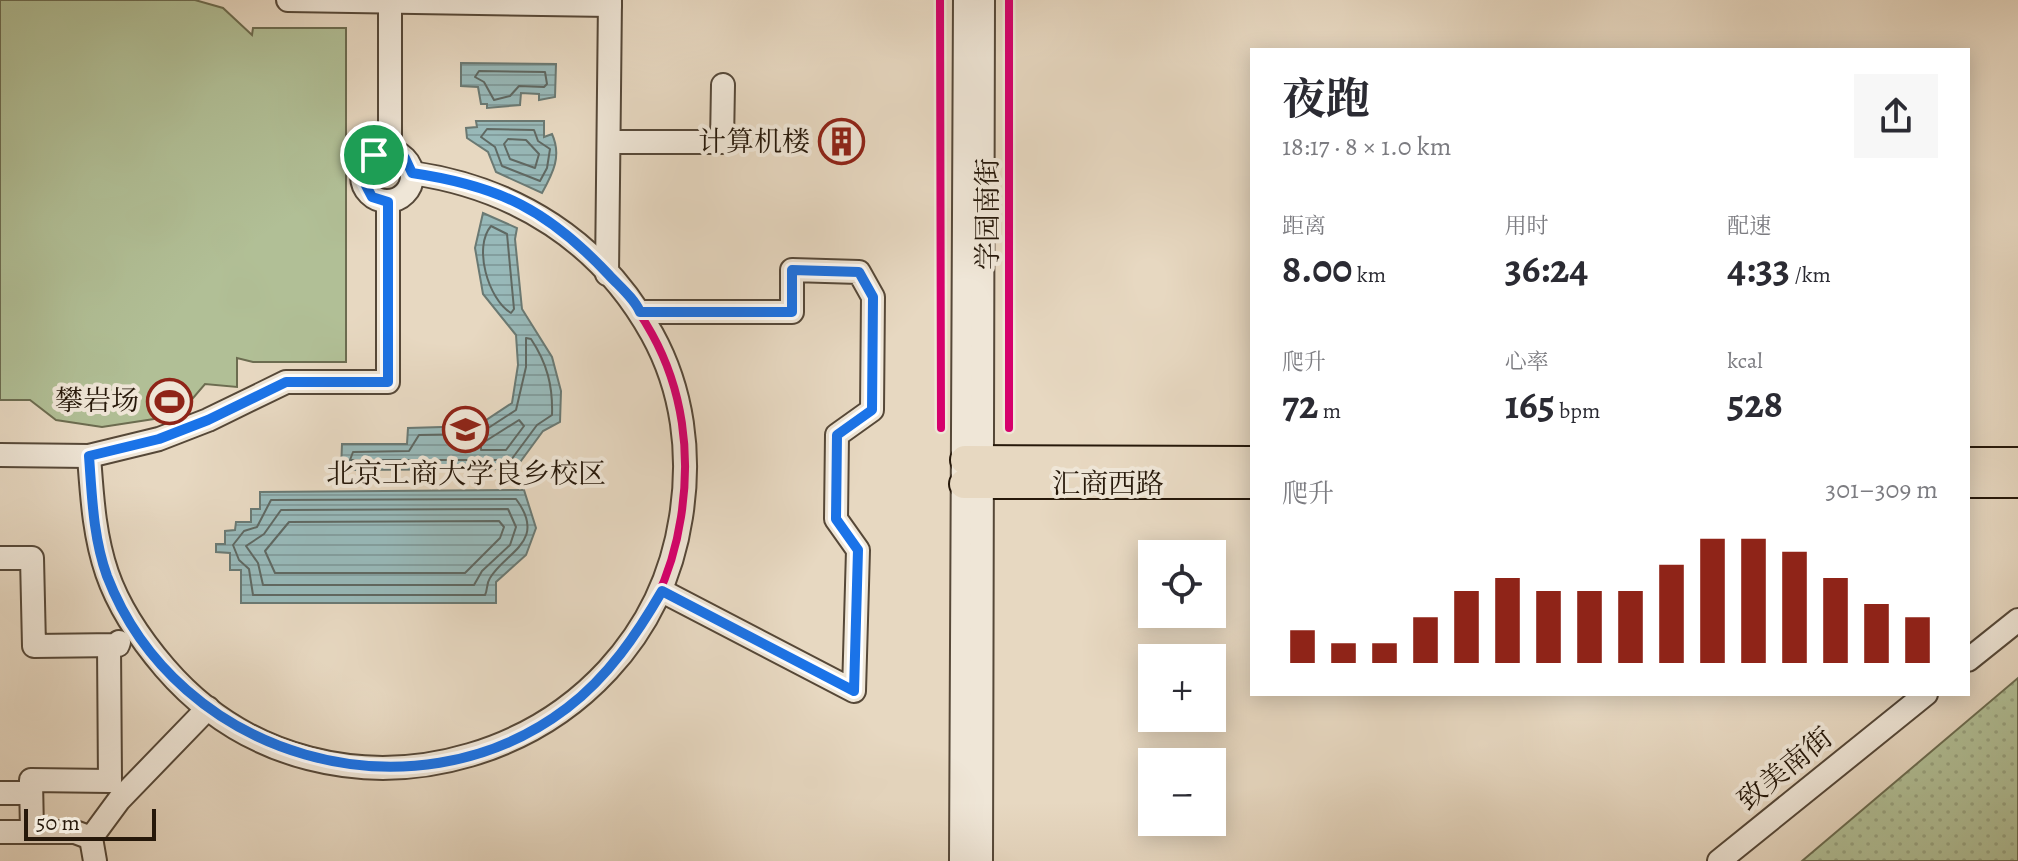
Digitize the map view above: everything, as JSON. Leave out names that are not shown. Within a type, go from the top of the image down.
[{"type":"main road","name":"汇商西路","points":[[973,472],[1250,461]]},
{"type":"main road","points":[[1970,462],[2018,462]]},
{"type":"main road","name":"汇商西路","points":[[973,472],[1250,484]]},
{"type":"main road","points":[[1970,483],[2018,483]]},
{"type":"street","points":[[288,0],[610,2],[607,274]]},
{"type":"street","name":"学园南街","points":[[965,0],[981,861]]},
{"type":"street","name":"学园南街","points":[[961,861],[983,0]]},
{"type":"street","points":[[390,1],[390,151]]},
{"type":"street","points":[[609,142],[722,142],[723,85]]},
{"type":"street","points":[[390,151],[405,158],[412,173],[404,196],[388,202],[372,197],[361,176],[367,160],[390,151]]},
{"type":"street","points":[[89,456],[97,540],[108,576],[128,618],[180,685],[248,734],[287,751],[328,762],[384,768],[455,761],[495,749],[569,708],[628,648],[662,591],[679,535],[687,482],[684,432],[676,390],[661,350],[640,312],[574,237],[535,211],[453,179],[412,173]]},
{"type":"street","points":[[0,455],[89,456],[171,435],[286,382],[388,382],[388,202]]},
{"type":"street","points":[[640,312],[792,312],[792,270],[859,272],[873,297],[872,410],[837,435],[836,519],[858,550],[854,691],[662,591]]},
{"type":"street","points":[[0,558],[32,558],[34,646],[118,645],[128,618]]},
{"type":"street","points":[[1970,658],[2018,620]]},
{"type":"street","points":[[32,832],[31,780],[110,781],[109,646]]},
{"type":"street","name":"致美南街","points":[[1719,861],[1924,696]]},
{"type":"street","points":[[95,861],[91,838],[119,800],[208,708]]},
{"type":"street","points":[[0,793],[31,793]]},
{"type":"street","points":[[0,832],[75,832],[91,838]]},
{"type":"green space","points":[[0,0],[195,0],[223,8],[252,35],[253,28],[346,28],[346,362],[253,362],[237,358],[237,387],[205,384],[188,404],[154,419],[102,427],[56,420],[30,400],[0,400]]},
{"type":"green space","points":[[2018,678],[2018,861],[1802,861]]},
{"type":"water","points":[[461,63],[556,64],[555,97],[539,100],[539,94],[521,93],[520,105],[487,108],[487,104],[481,104],[478,87],[461,86]]},
{"type":"water","points":[[476,121],[544,121],[544,137],[552,134],[556,157],[542,193],[496,172],[488,152],[467,138],[466,128],[477,127]]},
{"type":"water","points":[[483,213],[517,228],[515,239],[522,309],[552,357],[561,391],[560,422],[543,431],[515,469],[341,470],[342,444],[407,444],[408,428],[477,426],[512,403],[518,365],[516,335],[483,294],[475,248]]},
{"type":"water","points":[[524,490],[536,528],[526,555],[496,582],[496,603],[241,603],[241,570],[230,570],[230,553],[216,552],[216,544],[225,544],[225,531],[235,530],[236,522],[251,522],[251,509],[260,509],[260,492]]},
{"type":"cycle path","points":[[940,0],[941,428]]},
{"type":"cycle path","points":[[1009,0],[1009,428]]},
{"type":"cycle path","points":[[89,456],[96,530],[107,573],[124,611],[148,646],[165,668],[232,726],[309,758],[390,768],[470,755],[544,722],[608,670],[655,601],[681,517],[685,470],[682,423],[663,355],[631,301],[608,272],[552,225],[520,206],[486,192],[450,180],[412,173]]},
{"type":"place","name":"计算机楼","points":[[841,142]]},
{"type":"place","name":"攀岩场","points":[[170,401]]},
{"type":"place","name":"北京工商大学良乡校区","points":[[466,430]]},
{"type":"route","points":[[390,151],[405,158],[412,173],[453,179],[493,191],[535,211],[574,237],[640,312],[792,312],[792,270],[859,272],[873,297],[872,410],[837,435],[836,519],[858,550],[854,691],[662,591],[628,648],[569,708],[495,749],[455,761],[412,768],[370,768],[328,762],[287,751],[248,734],[180,685],[128,618],[108,576],[97,540],[89,456],[159,439],[208,420],[286,382],[388,382],[388,202],[372,197],[366,191],[361,176],[367,160],[374,155],[390,151]]}]
